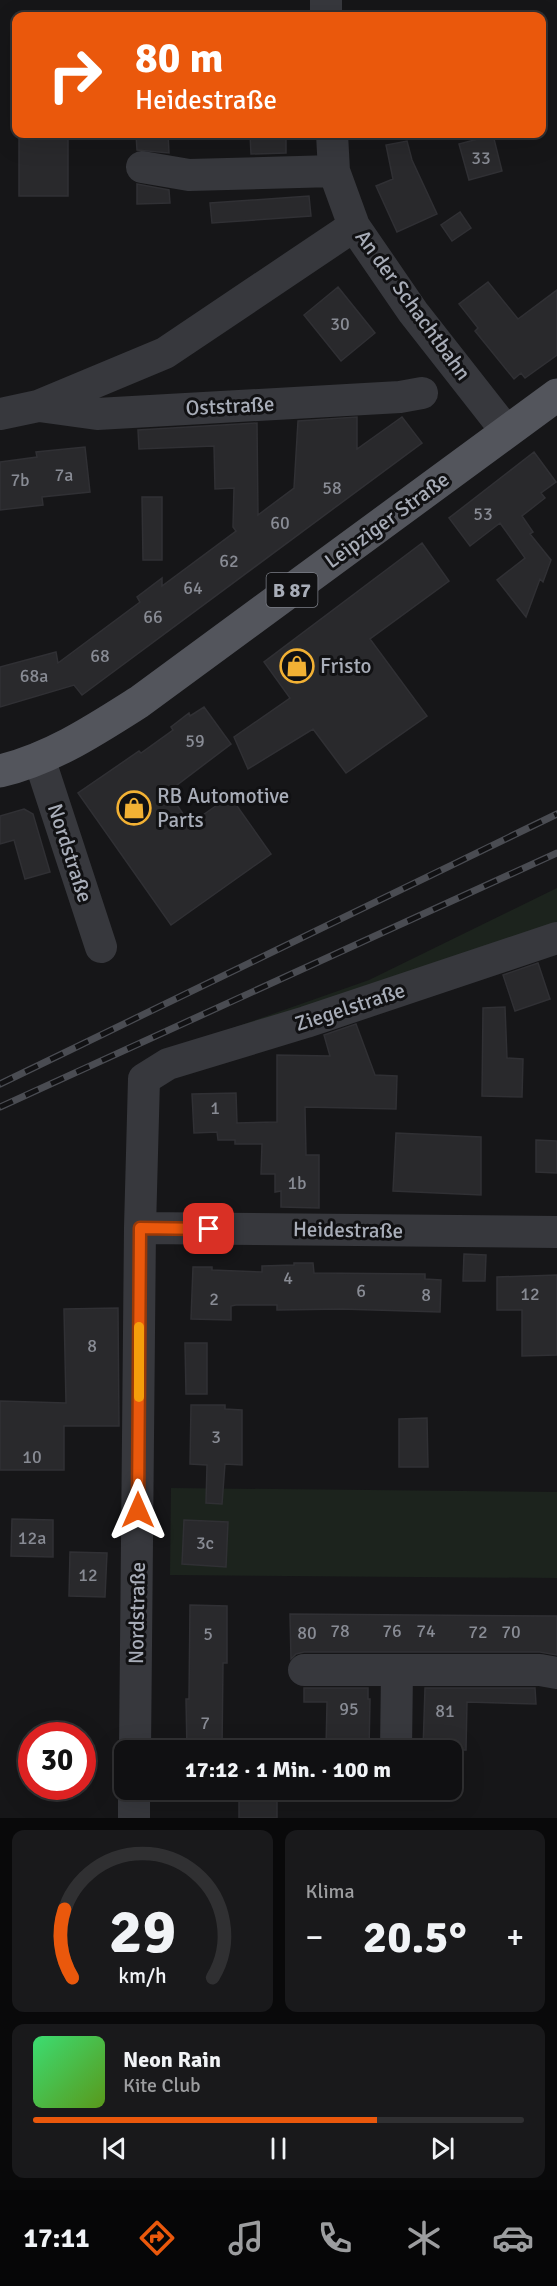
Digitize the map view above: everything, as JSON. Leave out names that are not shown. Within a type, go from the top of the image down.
[{"type":"main road","name":"Leipziger Straße","points":[[0,771],[39,758],[91,732],[139,702],[557,395]]},
{"type":"street","name":"An der Schachtbahn","points":[[332,138],[334,171],[354,226],[413,312],[507,432]]},
{"type":"street","points":[[142,167],[189,175],[334,171]]},
{"type":"street","name":"Oststraße","points":[[0,414],[38,406],[165,354],[354,226]]},
{"type":"street","name":"Oststraße","points":[[38,406],[97,414],[400,397],[422,393]]},
{"type":"street","name":"Nordstraße","points":[[39,758],[101,947]]},
{"type":"street","name":"Ziegelstraße","points":[[144,1079],[168,1064],[306,1022],[557,938]]},
{"type":"street","name":"Nordstraße","points":[[135,1740],[140,1228],[144,1079]]},
{"type":"street","name":"Heidestraße","points":[[140,1228],[557,1232]]},
{"type":"street","points":[[304,1670],[540,1670],[557,1673]]},
{"type":"street","points":[[396,1740],[397,1670]]},
{"type":"street","points":[[134,1800],[134,1818]]},
{"type":"shaded area","points":[[557,888],[557,930],[159,1054],[369,980]]},
{"type":"shaded area","points":[[171,1488],[557,1492],[557,1578],[170,1575]]},
{"type":"building","points":[[19,138],[68,138],[68,196],[19,196]]},
{"type":"building","points":[[136,138],[168,138],[169,153],[137,150]]},
{"type":"building","points":[[250,138],[286,138],[286,153],[251,154]]},
{"type":"building","points":[[482,138],[494,138],[502,171],[469,180],[459,144]]},
{"type":"building","points":[[407,141],[412,160],[437,214],[397,232],[376,186],[393,179],[386,145]]},
{"type":"building","points":[[137,184],[169,190],[170,203],[137,204]]},
{"type":"building","points":[[309,196],[311,216],[212,223],[210,203]]},
{"type":"building","points":[[460,212],[471,228],[452,241],[441,225]]},
{"type":"building","points":[[488,282],[518,319],[557,290],[557,355],[525,378],[521,373],[514,379],[475,331],[478,328],[459,304]]},
{"type":"building","points":[[338,287],[375,333],[341,361],[304,315]]},
{"type":"building","points":[[357,417],[357,449],[402,417],[422,443],[82,695],[74,685],[0,707],[0,667],[56,652],[58,663],[140,602],[137,597],[162,578],[162,586],[236,531],[233,527],[234,488],[215,489],[214,446],[139,449],[138,430],[257,423],[258,515],[294,488],[298,421]]},
{"type":"building","points":[[85,447],[90,492],[42,497],[43,505],[0,510],[0,462],[37,457],[36,452]]},
{"type":"building","points":[[534,452],[556,482],[541,493],[545,498],[522,516],[533,532],[530,534],[551,560],[543,582],[540,579],[526,617],[497,580],[525,558],[500,523],[470,546],[449,518]]},
{"type":"building","points":[[142,497],[162,497],[162,560],[143,560]]},
{"type":"building","points":[[422,543],[449,581],[370,639],[427,716],[346,773],[313,729],[248,769],[234,737],[290,698],[264,662]]},
{"type":"building","points":[[204,707],[231,744],[168,792],[190,824],[230,796],[271,854],[171,925],[78,793],[173,730],[171,727],[189,713],[190,716]]},
{"type":"building","points":[[24,809],[33,814],[50,872],[25,879],[14,840],[0,844],[0,816]]},
{"type":"building","points":[[538,963],[550,999],[515,1011],[503,975]]},
{"type":"building","points":[[505,1007],[507,1058],[523,1059],[522,1097],[482,1096],[483,1008]]},
{"type":"building","points":[[356,1024],[375,1075],[397,1076],[396,1109],[305,1107],[306,1155],[319,1155],[319,1208],[281,1207],[281,1191],[275,1192],[275,1174],[261,1174],[262,1144],[235,1144],[235,1140],[218,1140],[217,1132],[194,1133],[192,1094],[236,1093],[237,1123],[277,1122],[277,1055],[330,1056],[324,1035]]},
{"type":"building","points":[[396,1133],[481,1137],[481,1195],[393,1191]]},
{"type":"building","points":[[536,1140],[557,1141],[557,1173],[536,1172]]},
{"type":"building","points":[[464,1254],[486,1255],[485,1281],[463,1281]]},
{"type":"building","points":[[294,1263],[313,1263],[314,1273],[425,1274],[425,1279],[441,1280],[440,1312],[277,1310],[277,1305],[236,1305],[231,1306],[231,1320],[191,1319],[193,1267],[262,1272],[262,1266],[294,1265]]},
{"type":"building","points":[[557,1275],[557,1355],[522,1356],[522,1310],[497,1310],[497,1277]]},
{"type":"building","points":[[118,1308],[119,1426],[64,1426],[64,1470],[0,1470],[0,1401],[66,1403],[64,1309]]},
{"type":"building","points":[[185,1343],[207,1343],[207,1394],[186,1394]]},
{"type":"building","points":[[191,1405],[225,1405],[225,1409],[242,1410],[242,1465],[225,1464],[222,1504],[206,1503],[207,1465],[190,1464]]},
{"type":"building","points":[[427,1418],[428,1467],[399,1467],[399,1419]]},
{"type":"building","points":[[12,1519],[53,1520],[53,1557],[11,1556]]},
{"type":"building","points":[[184,1520],[228,1522],[226,1567],[182,1564]]},
{"type":"building","points":[[70,1552],[107,1553],[105,1597],[69,1596]]},
{"type":"building","points":[[190,1605],[227,1606],[227,1663],[223,1663],[222,1740],[187,1740],[186,1699],[189,1699]]},
{"type":"building","points":[[290,1614],[557,1616],[557,1655],[540,1652],[304,1652],[296,1654],[291,1659]]},
{"type":"building","points":[[304,1688],[368,1688],[369,1740],[326,1740],[327,1702],[304,1702]]},
{"type":"building","points":[[425,1688],[535,1688],[536,1704],[467,1702],[466,1750],[462,1750],[462,1740],[423,1740]]},
{"type":"building","points":[[239,1800],[277,1800],[277,1818],[239,1818]]},
{"type":"railway","points":[[0,1084],[557,814]]},
{"type":"railway","points":[[0,1107],[557,853]]},
{"type":"slow traffic","points":[[139,1327],[139,1397]]},
{"type":"place","name":"Fristo","points":[[297,666]]},
{"type":"place","name":"RB Automotive Parts","points":[[134,808]]},
{"type":"route","points":[[138,1510],[140,1228],[209,1229]]}]
